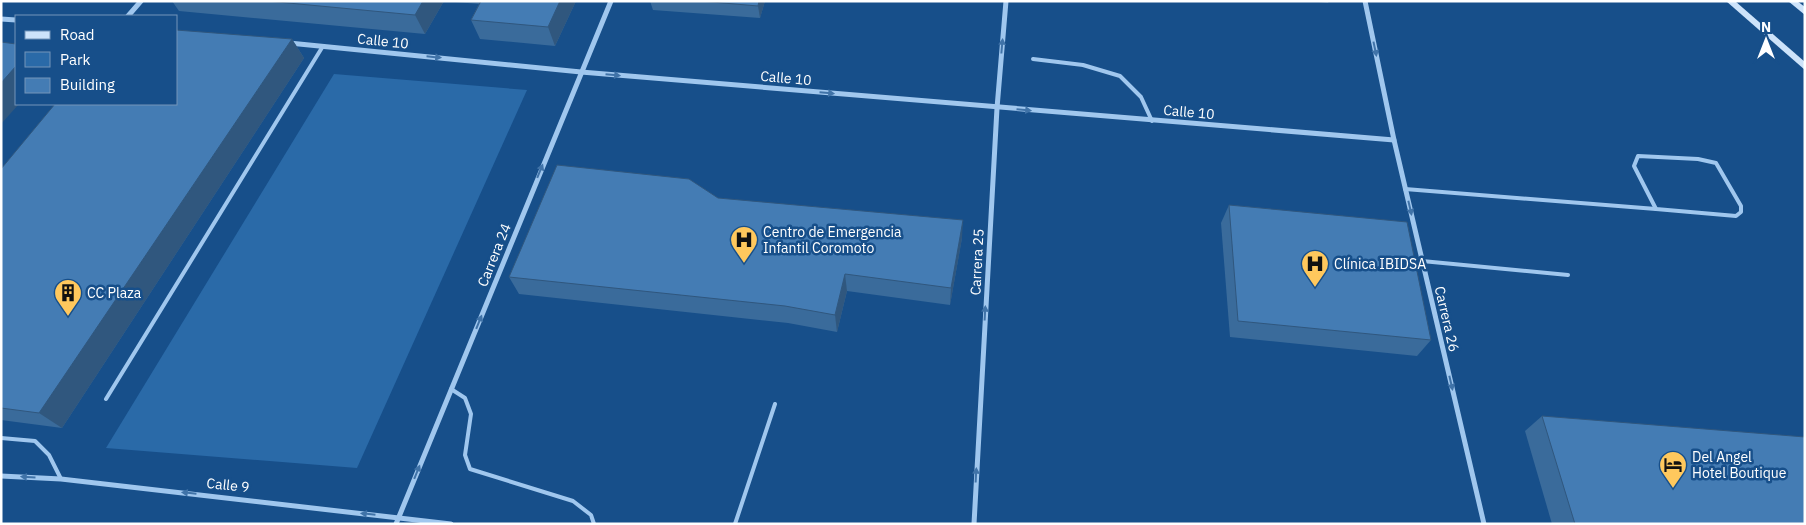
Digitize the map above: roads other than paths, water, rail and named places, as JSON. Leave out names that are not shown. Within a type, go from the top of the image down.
[{"type":"main road","points":[[1730,1],[1805,68]]},
{"type":"main road","points":[[1792,1],[1805,12]]},
{"type":"street","points":[[129,15],[140,1]]},
{"type":"street","name":"Carrera 24","points":[[396,524],[611,1]]},
{"type":"street","name":"Carrera 25","points":[[974,524],[997,108],[1006,1]]},
{"type":"street","name":"Carrera 26","points":[[1365,1],[1405,189],[1484,524]]},
{"type":"street","points":[[1,18],[15,20]]},
{"type":"street","name":"Calle 10","points":[[284,43],[581,72],[1394,140]]},
{"type":"street","name":"Calle 9","points":[[1,476],[61,479],[451,524]]},
{"type":"lane","points":[[106,399],[323,46]]},
{"type":"lane","points":[[1033,59],[1083,65],[1120,76],[1141,97],[1152,121]]},
{"type":"lane","points":[[1405,189],[1656,210],[1736,216],[1740,212],[1741,206],[1716,162],[1698,159],[1638,156],[1634,166],[1656,210]]},
{"type":"lane","points":[[1422,261],[1568,276]]},
{"type":"lane","points":[[451,388],[466,398],[471,414],[465,455],[470,469],[484,475],[573,501],[591,515],[594,524]]},
{"type":"lane","points":[[735,524],[775,404]]},
{"type":"lane","points":[[1,438],[34,441],[49,455],[61,479]]},
{"type":"place","name":"Centro de Emergencia Infantil Coromoto","points":[[744,264]]},
{"type":"place","name":"Clínica IBIDSA","points":[[1315,288]]},
{"type":"place","name":"CC Plaza","points":[[68,317]]},
{"type":"place","name":"Del Angel Hotel Boutique","points":[[1673,489]]}]
